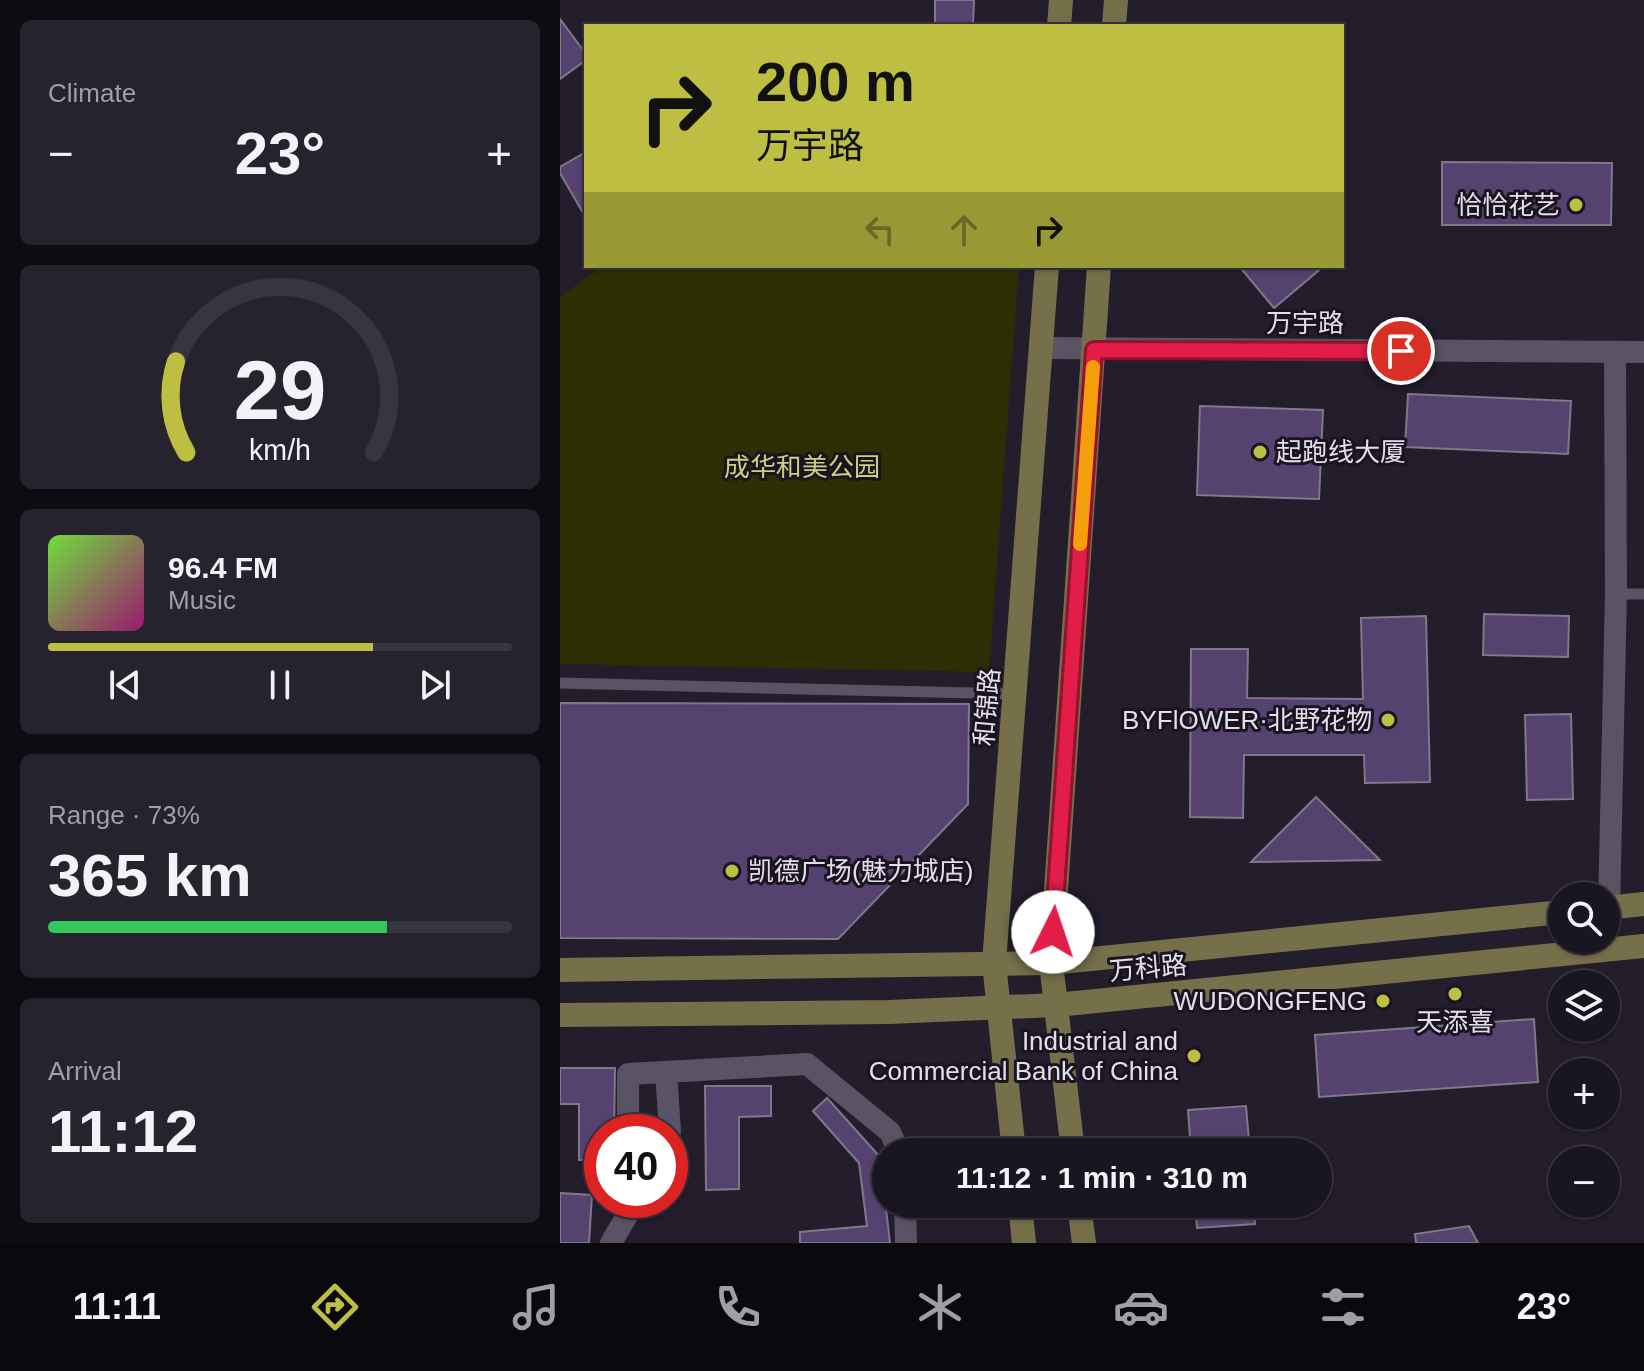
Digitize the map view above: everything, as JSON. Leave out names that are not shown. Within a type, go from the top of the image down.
[{"type":"main road","points":[[1059,24],[1061,0]]},
{"type":"main road","points":[[1114,24],[1116,0]]},
{"type":"main road","name":"和锦路","points":[[1013,1138],[994,963],[1047,268]]},
{"type":"main road","points":[[1071,1138],[1051,963],[1099,268]]},
{"type":"main road","points":[[1620,907],[1644,904]]},
{"type":"main road","name":"万科路","points":[[560,970],[1051,963],[1548,913]]},
{"type":"main road","name":"万科路","points":[[560,1015],[889,1012],[1056,1005],[1644,946]]},
{"type":"main road","points":[[1021,1218],[1024,1243]]},
{"type":"main road","points":[[1081,1218],[1084,1243]]},
{"type":"street","name":"万宇路","points":[[1043,348],[1644,352]]},
{"type":"street","points":[[1608,882],[1616,594],[1615,352]]},
{"type":"street","points":[[628,1114],[628,1074],[807,1064],[890,1132],[893,1138]]},
{"type":"street","points":[[666,1072],[669,1114]]},
{"type":"street","points":[[611,1243],[626,1218]]},
{"type":"street","points":[[905,1218],[906,1243]]},
{"type":"lane","points":[[1616,594],[1644,594]]},
{"type":"lane","points":[[560,683],[1016,694]]},
{"type":"green space","name":"成华和美公园","points":[[598,268],[1019,268],[989,672],[560,664],[560,297]]},
{"type":"building","points":[[935,0],[974,0],[973,24],[935,24]]},
{"type":"building","points":[[560,19],[584,51],[584,61],[560,79]]},
{"type":"building","points":[[584,153],[584,215],[560,173],[560,167]]},
{"type":"building","points":[[1442,162],[1612,163],[1611,225],[1442,225]]},
{"type":"building","points":[[1241,268],[1322,268],[1274,308]]},
{"type":"building","points":[[1408,394],[1571,401],[1568,454],[1405,447]]},
{"type":"building","name":"起跑线大厦","points":[[1200,406],[1323,410],[1319,499],[1197,495]]},
{"type":"building","points":[[1484,614],[1569,616],[1568,657],[1483,655]]},
{"type":"building","points":[[1426,616],[1430,782],[1365,783],[1364,755],[1244,755],[1243,818],[1190,817],[1191,649],[1248,649],[1247,698],[1363,699],[1361,618]]},
{"type":"building","name":"凯德广场(魅力城店)","points":[[560,703],[969,704],[968,804],[838,939],[560,938]]},
{"type":"building","points":[[1571,714],[1573,799],[1527,800],[1525,715]]},
{"type":"building","points":[[1316,797],[1380,860],[1251,862]]},
{"type":"building","points":[[1534,1019],[1538,1082],[1319,1097],[1315,1035]]},
{"type":"building","points":[[560,1068],[615,1068],[614,1114],[584,1114],[584,1160],[579,1160],[579,1104],[560,1104]]},
{"type":"building","points":[[705,1086],[771,1086],[771,1116],[739,1117],[739,1189],[706,1190]]},
{"type":"building","points":[[827,1098],[872,1148],[872,1218],[887,1218],[890,1243],[800,1243],[800,1232],[867,1226],[859,1163],[813,1111]]},
{"type":"building","points":[[1246,1106],[1249,1138],[1190,1138],[1188,1110]]},
{"type":"building","points":[[560,1193],[584,1194],[584,1218],[591,1218],[589,1243],[560,1243]]},
{"type":"building","points":[[1196,1218],[1255,1218],[1255,1224],[1197,1228]]},
{"type":"building","points":[[1469,1226],[1478,1243],[1416,1243],[1415,1234]]},
{"type":"slow traffic","points":[[1080,544],[1093,367]]},
{"type":"place","name":"恰恰花艺","points":[[1576,205]]},
{"type":"place","name":"起跑线大厦","points":[[1260,452]]},
{"type":"place","name":"BYFlOWER·北野花物","points":[[1388,720]]},
{"type":"place","name":"凯德广场(魅力城店)","points":[[732,871]]},
{"type":"place","name":"天添喜","points":[[1455,994]]},
{"type":"place","name":"WUDONGFENG","points":[[1383,1001]]},
{"type":"place","name":"Industrial and Commercial Bank of China","points":[[1194,1056]]},
{"type":"route","points":[[1053,932],[1094,350],[1401,351]]}]
